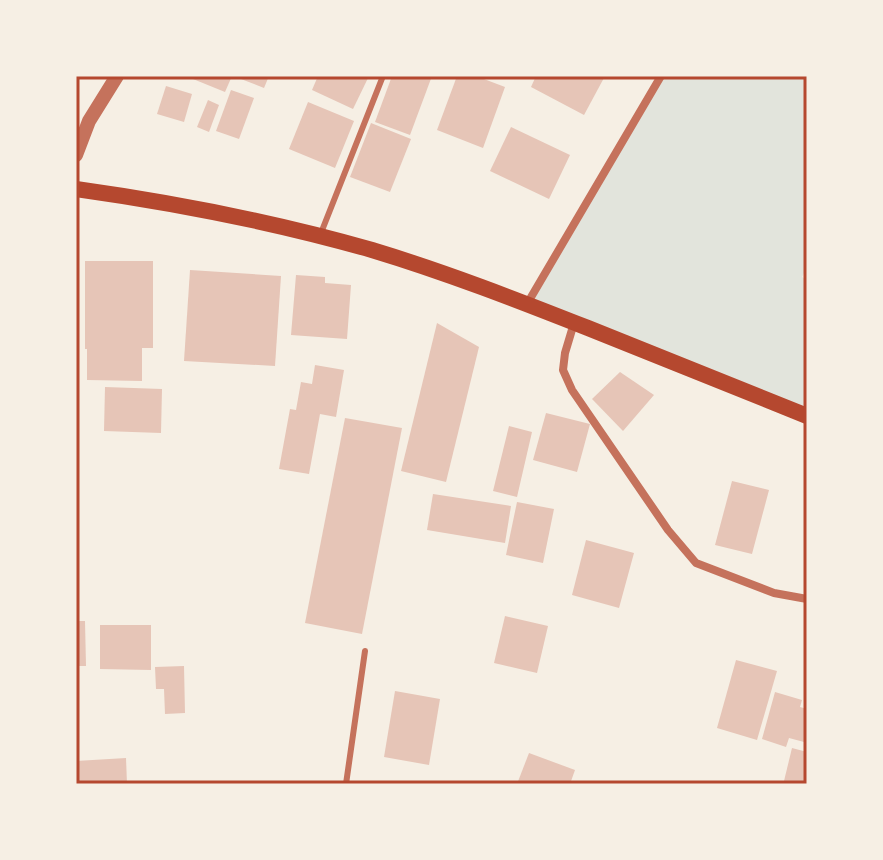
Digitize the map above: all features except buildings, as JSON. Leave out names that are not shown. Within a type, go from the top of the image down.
[{"type":"main road","points":[[76,189],[217,211],[417,264],[527,304],[807,416]]},
{"type":"street","points":[[76,155],[89,121],[117,76]]},
{"type":"street","points":[[527,304],[661,76]]},
{"type":"street","points":[[574,323],[563,370],[572,390],[668,530],[696,563],[748,585],[807,599]]},
{"type":"lane","points":[[320,236],[383,76]]},
{"type":"lane","points":[[346,784],[365,651]]},
{"type":"shaded area","points":[[661,76],[807,76],[807,267],[802,277],[807,280],[807,416],[527,304]]}]
